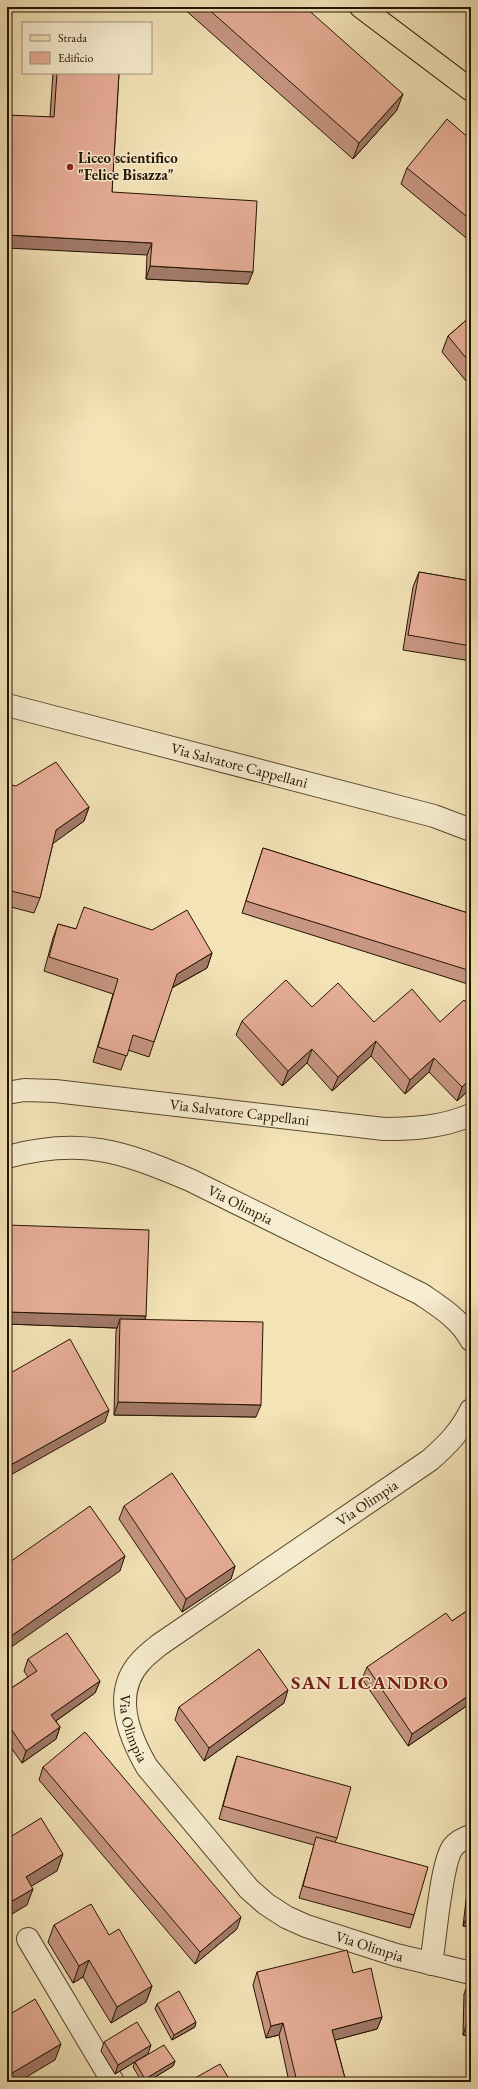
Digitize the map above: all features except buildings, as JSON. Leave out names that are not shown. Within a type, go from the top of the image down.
[{"type":"main road","points":[[361,7],[471,90]]},
{"type":"street","name":"Via Salvatore Cappellani","points":[[7,705],[434,816],[471,830]]},
{"type":"street","name":"Via Salvatore Cappellani","points":[[7,1093],[24,1090],[56,1091],[384,1129],[421,1129],[456,1122],[471,1115]]},
{"type":"street","name":"Via Olimpia","points":[[7,1157],[32,1150],[69,1147],[100,1149],[160,1167],[190,1180],[421,1294],[446,1312],[466,1330],[471,1340]]},
{"type":"street","name":"Via Olimpia","points":[[469,1419],[451,1441],[430,1460],[159,1645],[140,1662],[128,1682],[125,1703],[127,1725],[135,1745],[148,1767],[249,1889],[266,1904],[286,1917],[306,1926],[396,1955],[471,1973]]},
{"type":"street","points":[[431,1964],[446,1863],[453,1847],[465,1838],[471,1836]]},
{"type":"street","points":[[28,1939],[113,2082]]},
{"type":"place","name":"Liceo scientifico \"Felice Bisazza\"","points":[[70,167]]},
{"type":"district","name":"SAN LICANDRO","points":[[370,1682]]}]
